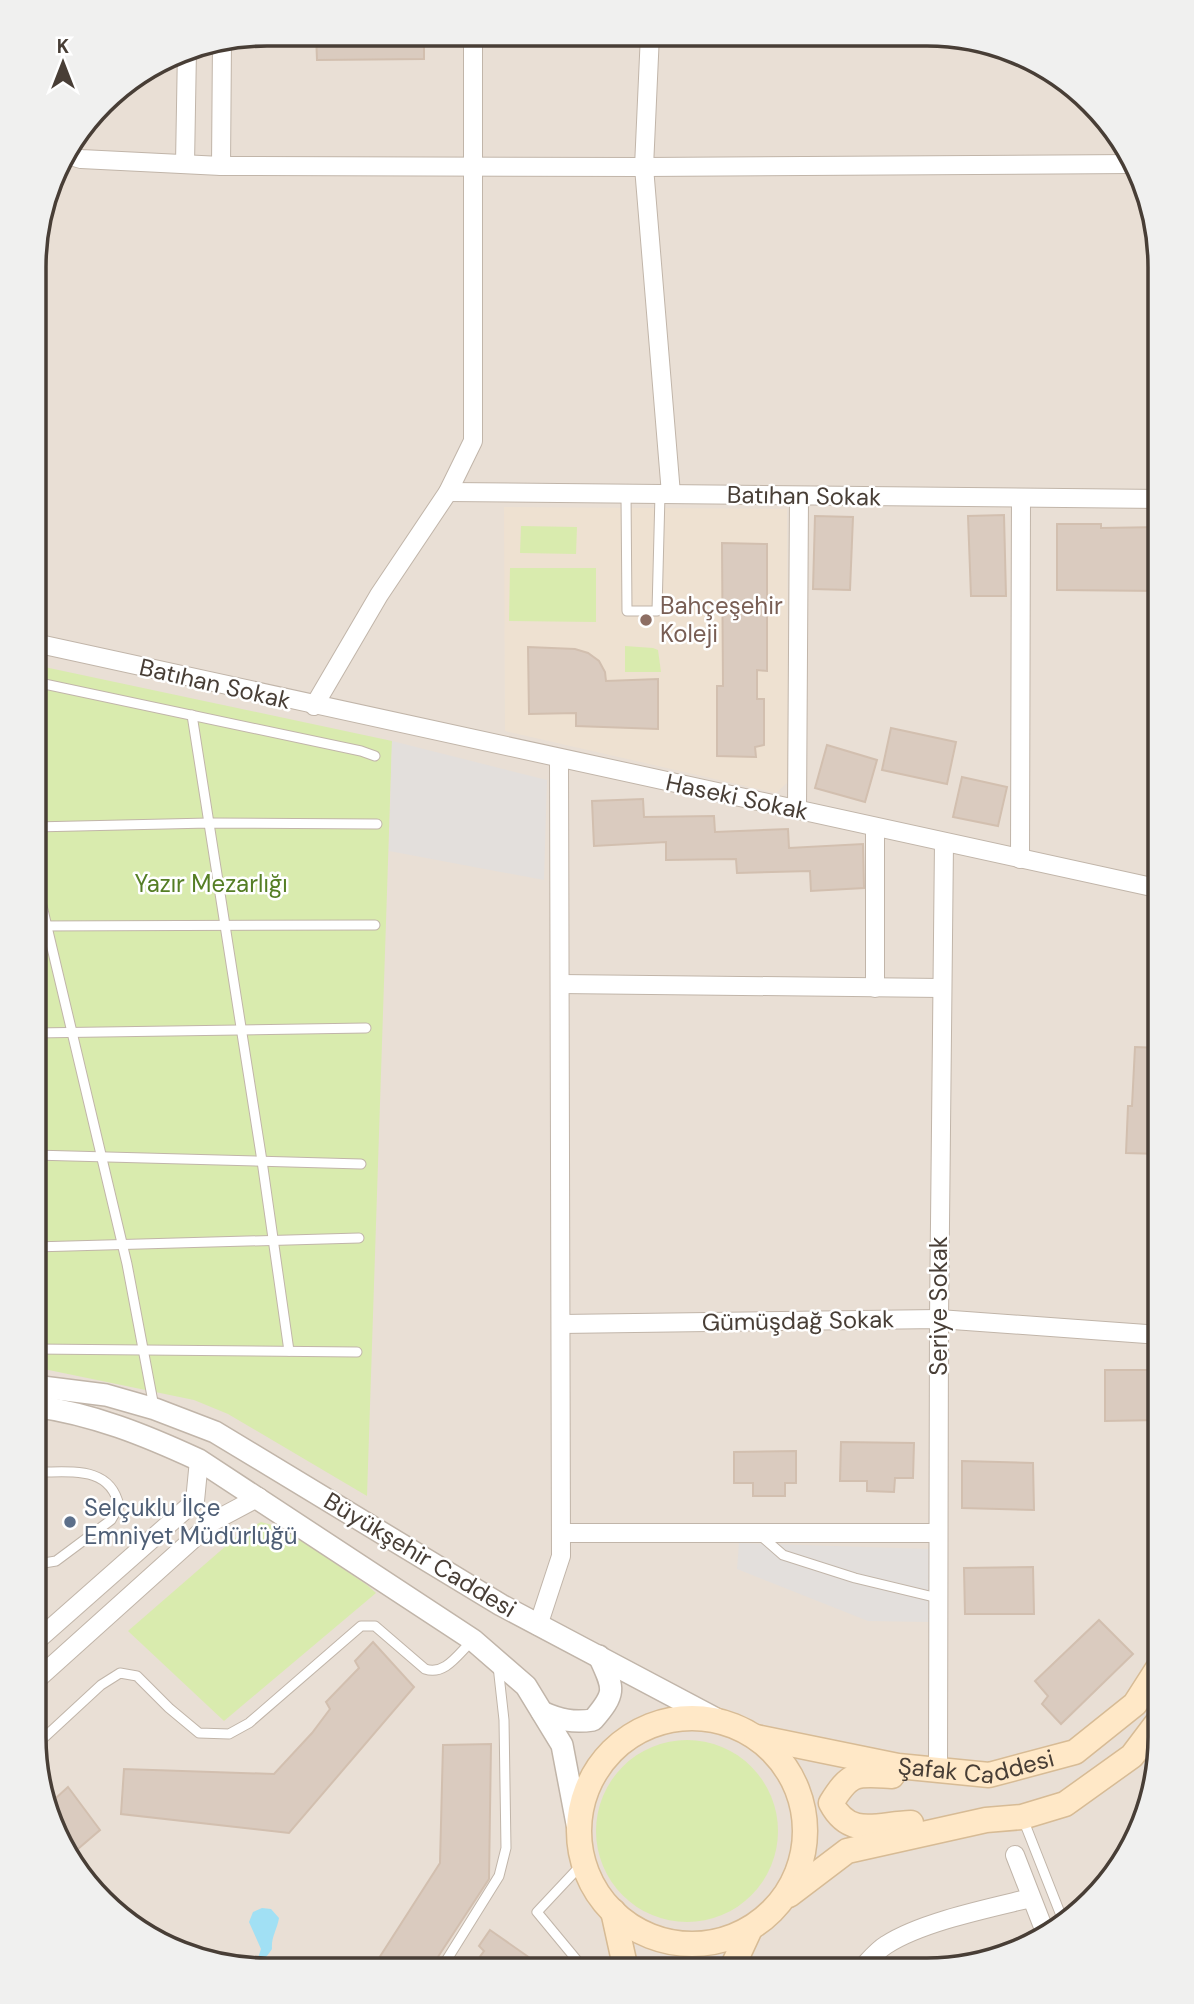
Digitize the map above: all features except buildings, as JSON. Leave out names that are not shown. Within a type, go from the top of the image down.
[{"type":"main road","name":"Şafak Caddesi","points":[[756,1737],[938,1771],[989,1775],[1075,1752],[1135,1704],[1148,1684]]},
{"type":"main road","points":[[686,1717],[720,1721],[756,1737],[784,1763],[802,1798],[806,1837],[797,1875],[780,1902],[750,1929],[718,1942],[684,1944],[650,1937],[621,1919],[597,1894],[583,1863],[578,1829],[584,1796],[599,1765],[623,1741],[653,1724],[686,1717]]},
{"type":"main road","name":"Şafak Caddesi","points":[[780,1902],[847,1851],[978,1821],[1022,1817],[1065,1804],[1132,1756],[1148,1735]]},
{"type":"main road","points":[[938,1771],[900,1776],[863,1774],[844,1782],[831,1803],[845,1823],[859,1828],[888,1824],[978,1821]]},
{"type":"main road","points":[[612,1911],[623,1958]]},
{"type":"main road","points":[[737,1958],[750,1929]]},
{"type":"street","name":"Batıhan Sokak","points":[[46,645],[314,706],[379,595],[448,492],[473,441],[473,46]]},
{"type":"street","points":[[650,46],[645,167],[665,494]]},
{"type":"street","points":[[221,166],[222,50]]},
{"type":"street","points":[[185,164],[187,60]]},
{"type":"street","points":[[75,157],[221,166],[1123,164]]},
{"type":"street","name":"Batıhan Sokak","points":[[448,492],[1149,499]]},
{"type":"street","points":[[797,810],[800,496]]},
{"type":"street","points":[[1020,859],[1021,498]]},
{"type":"street","name":"Haseki Sokak","points":[[314,706],[1149,886]]},
{"type":"street","points":[[538,1626],[561,1556],[559,759]]},
{"type":"street","points":[[875,827],[875,988]]},
{"type":"street","name":"Seriye Sokak","points":[[938,1771],[944,842]]},
{"type":"street","points":[[560,984],[942,988]]},
{"type":"street","name":"Gümüşdağ Sokak","points":[[561,1324],[939,1319],[1148,1334]]},
{"type":"street","name":"Büyükşehir Caddesi","points":[[46,1388],[106,1395],[155,1409],[215,1432],[538,1626],[720,1721]]},
{"type":"street","name":"Büyükşehir Caddesi","points":[[46,1408],[90,1416],[199,1460],[473,1640],[526,1686],[562,1745],[578,1829]]},
{"type":"street","points":[[46,1633],[195,1501],[199,1460]]},
{"type":"street","points":[[46,1671],[212,1522],[259,1497]]},
{"type":"street","points":[[195,1501],[212,1522]]},
{"type":"street","points":[[561,1534],[939,1534]]},
{"type":"street","points":[[542,1712],[562,1721],[578,1723],[593,1720],[611,1697],[611,1681],[599,1656]]},
{"type":"street","points":[[1015,1855],[1043,1926]]},
{"type":"street","points":[[872,1958],[886,1945],[913,1932],[971,1913],[1031,1898]]},
{"type":"lane","points":[[626,494],[627,611],[657,611],[665,494]]},
{"type":"lane","points":[[46,684],[376,756]]},
{"type":"lane","points":[[192,715],[289,1351]]},
{"type":"lane","points":[[46,827],[209,823],[377,824]]},
{"type":"lane","points":[[46,922],[122,1245],[155,1409]]},
{"type":"lane","points":[[47,926],[376,925]]},
{"type":"lane","points":[[46,1034],[366,1028]]},
{"type":"lane","points":[[46,1154],[361,1164]]},
{"type":"lane","points":[[46,1247],[359,1238]]},
{"type":"lane","points":[[46,1349],[357,1352]]},
{"type":"lane","points":[[46,1473],[96,1475],[116,1492],[119,1506],[111,1520],[56,1561],[46,1563]]},
{"type":"lane","points":[[759,1534],[783,1555],[855,1578],[938,1598]]},
{"type":"lane","points":[[46,1736],[101,1685],[120,1673],[137,1676],[200,1733],[229,1734],[249,1723],[361,1626],[375,1626],[425,1669],[435,1672],[442,1670],[473,1640]]},
{"type":"lane","points":[[448,1958],[499,1876],[504,1862],[504,1720],[497,1661]]},
{"type":"lane","points":[[1022,1817],[1060,1914]]},
{"type":"lane","points":[[575,1958],[537,1912],[583,1863]]},
{"type":"shaded area","points":[[237,47],[957,47],[1012,62],[1062,91],[1084,110],[1103,132],[1132,182],[1147,237],[1149,266],[1148,1752],[1141,1795],[1132,1822],[1103,1872],[1084,1894],[1062,1913],[1012,1942],[957,1957],[928,1958],[237,1957],[182,1942],[132,1913],[110,1894],[91,1872],[62,1822],[47,1767],[46,1738],[47,237],[57,195],[75,156],[100,121],[121,100],[169,68],[195,57]]},
{"type":"shaded area","name":"Bahçeşehir Koleji","points":[[504,507],[787,509],[788,782],[776,793],[505,731]]},
{"type":"shaded area","points":[[392,741],[547,780],[544,880],[389,851]]},
{"type":"shaded area","points":[[739,1543],[929,1549],[930,1622],[868,1621],[737,1569]]},
{"type":"green space","points":[[521,526],[577,527],[576,554],[520,553]]},
{"type":"green space","points":[[510,568],[596,568],[596,622],[509,621]]},
{"type":"green space","points":[[625,646],[658,650],[661,672],[625,672]]},
{"type":"green space","name":"Yazır Mezarlığı","points":[[46,667],[392,741],[367,1496],[228,1414],[194,1400],[46,1369]]},
{"type":"green space","points":[[261,1522],[283,1528],[376,1593],[224,1721],[128,1631],[242,1532]]},
{"type":"green space","points":[[687,1740],[705,1741],[722,1747],[752,1766],[771,1796],[777,1813],[777,1849],[771,1866],[752,1896],[722,1915],[705,1921],[687,1922],[669,1921],[652,1915],[622,1896],[603,1866],[597,1849],[596,1831],[597,1813],[603,1796],[622,1766],[652,1747],[669,1741]]},
{"type":"water","points":[[262,1908],[271,1909],[279,1918],[272,1949],[265,1958],[258,1958],[261,1949],[249,1922],[253,1912]]},
{"type":"place","name":"Bahçeşehir Koleji","points":[[646,620]]},
{"type":"place","name":"Selçuklu İlçe Emniyet Müdürlüğü","points":[[70,1522]]}]
